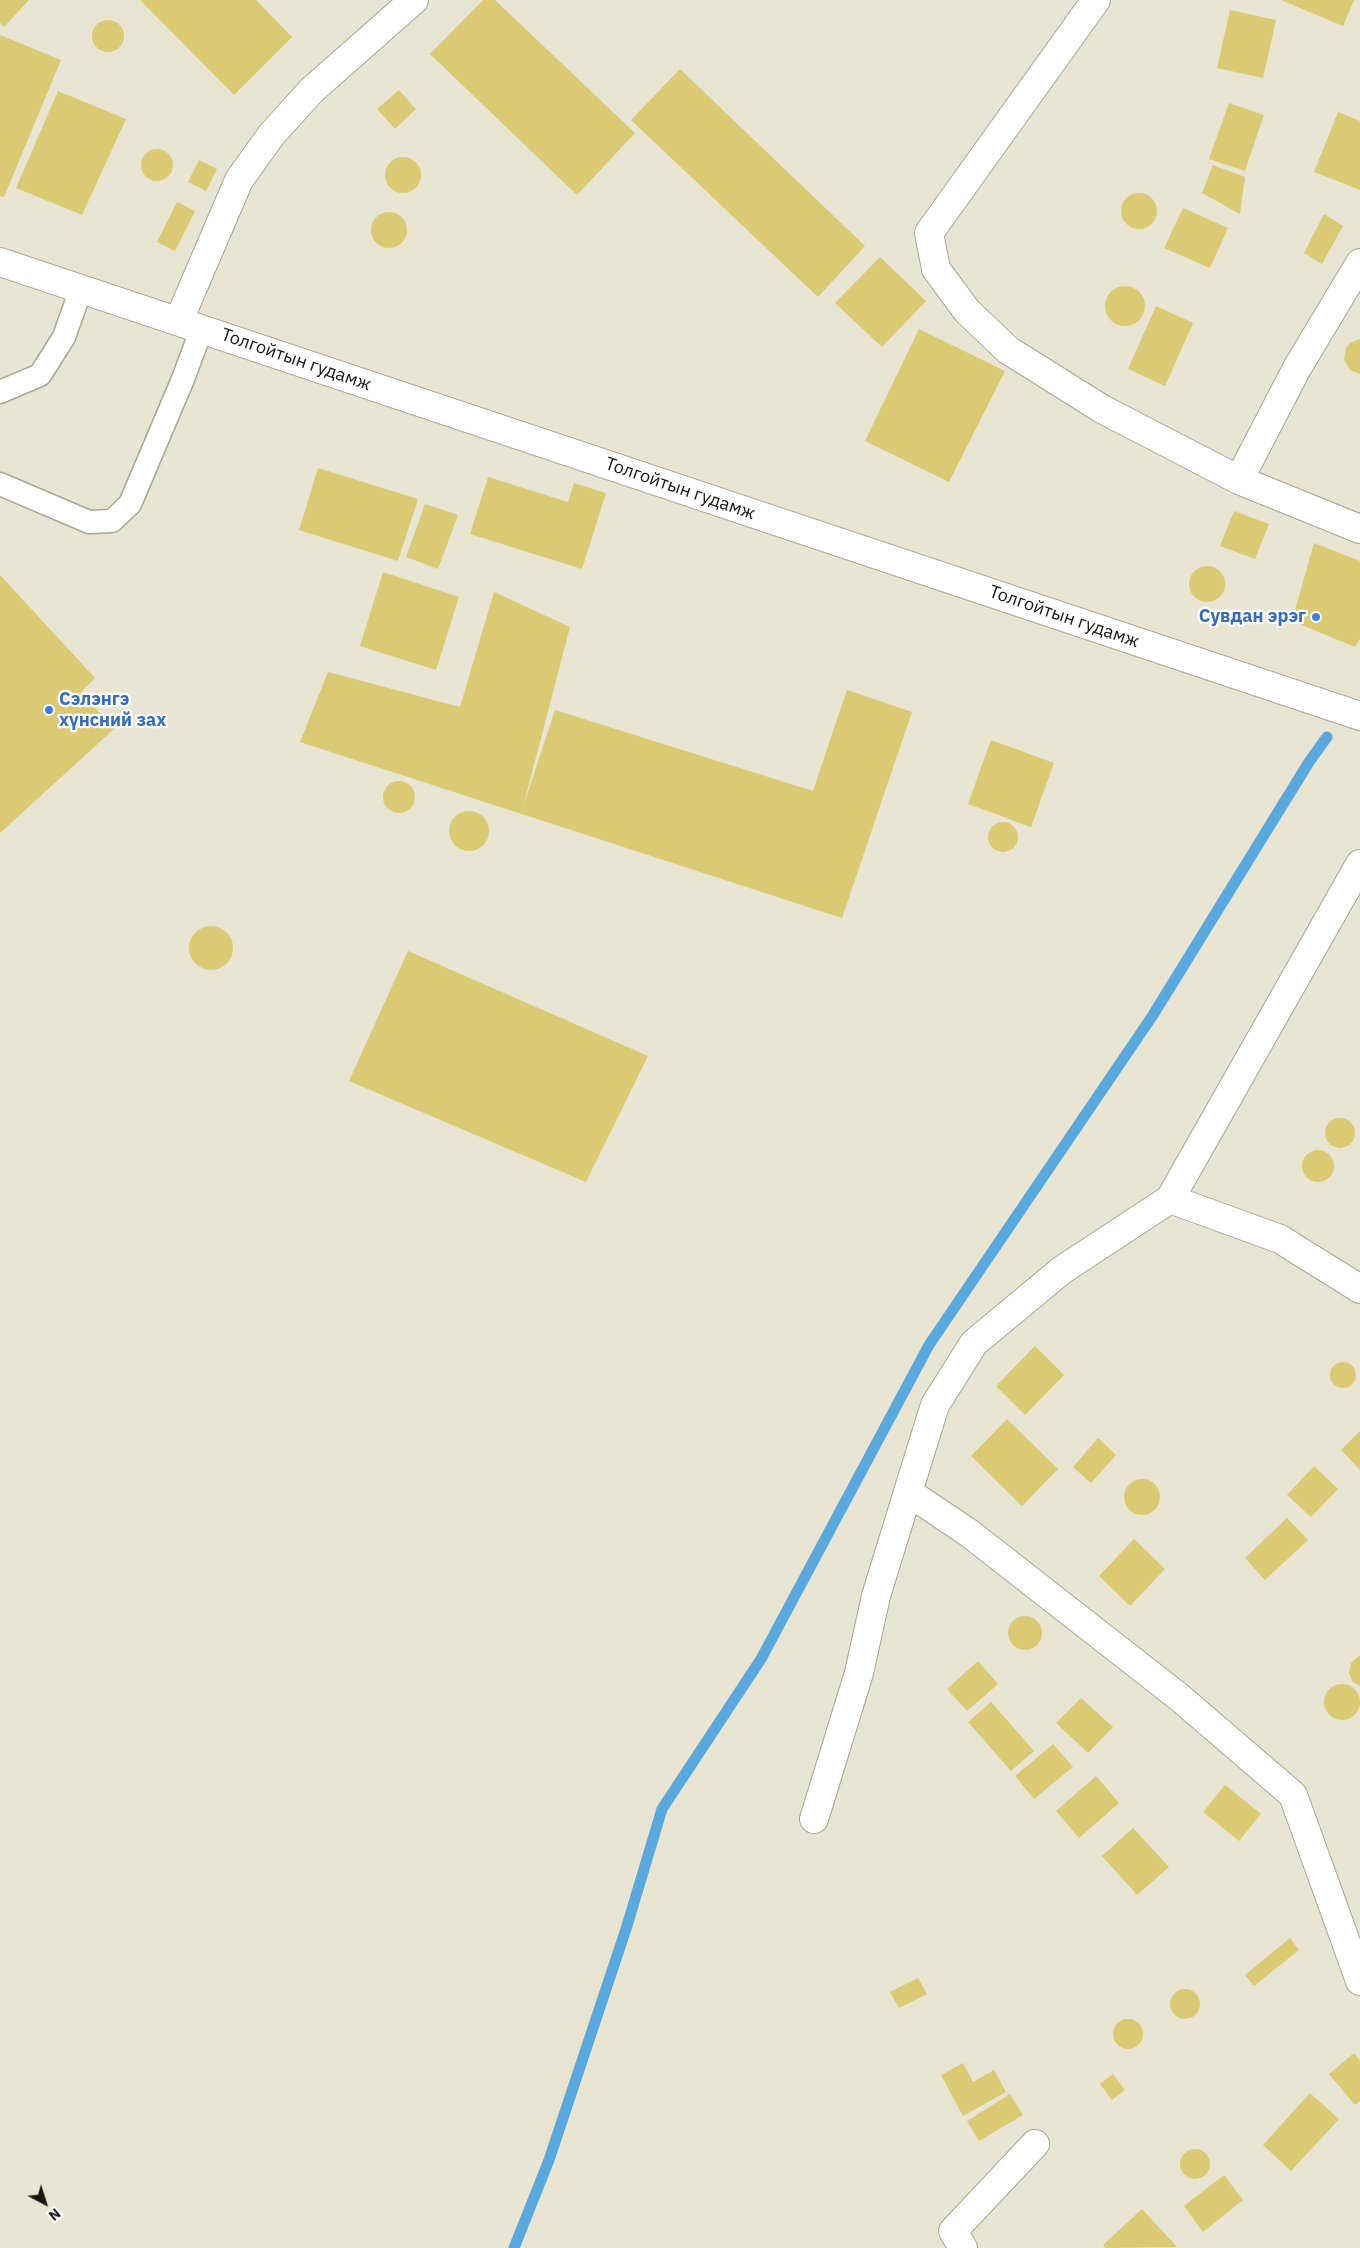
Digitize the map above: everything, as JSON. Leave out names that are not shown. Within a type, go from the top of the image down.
[{"type":"street","points":[[190,324],[239,180],[272,134],[312,90],[414,0]]},
{"type":"street","points":[[1096,0],[929,233],[936,269],[967,311],[1008,350],[1102,409],[1239,480],[1360,529]]},
{"type":"street","name":"Толгойтын гудамж","points":[[0,262],[1360,716]]},
{"type":"street","points":[[1239,480],[1297,368],[1360,263]]},
{"type":"street","points":[[814,1819],[859,1673],[876,1596],[935,1405],[974,1343],[1062,1270],[1170,1199],[1360,864]]},
{"type":"street","points":[[1170,1199],[1280,1239],[1360,1289]]},
{"type":"street","points":[[908,1492],[969,1533],[1180,1696],[1293,1795],[1359,1975]]},
{"type":"street","points":[[963,2248],[952,2231],[1035,2144]]},
{"type":"lane","points":[[0,392],[40,375],[64,337],[82,289]]},
{"type":"lane","points":[[0,484],[89,522],[112,521],[130,504],[183,379],[190,324]]},
{"type":"building","points":[[0,0],[29,0],[4,27],[0,23]]},
{"type":"building","points":[[140,0],[256,0],[292,37],[234,95]]},
{"type":"building","points":[[483,0],[495,0],[635,133],[577,195],[430,54]]},
{"type":"building","points":[[1281,0],[1354,0],[1343,26]]},
{"type":"building","points":[[1230,10],[1276,20],[1263,78],[1217,68]]},
{"type":"building","points":[[108,20],[114,21],[119,25],[123,30],[123,42],[119,47],[114,51],[108,52],[102,51],[97,47],[93,42],[92,36],[93,30],[97,25],[102,21]]},
{"type":"building","points":[[0,35],[61,60],[4,197],[0,196]]},
{"type":"building","points":[[680,69],[865,246],[818,297],[631,120]]},
{"type":"building","points":[[399,90],[416,109],[395,129],[377,109]]},
{"type":"building","points":[[58,91],[126,119],[82,215],[16,188]]},
{"type":"building","points":[[1229,103],[1264,115],[1245,171],[1209,159]]},
{"type":"building","points":[[1338,112],[1360,121],[1360,190],[1314,172]]},
{"type":"building","points":[[157,149],[163,150],[168,154],[172,159],[172,171],[168,176],[163,180],[157,181],[151,180],[146,176],[142,171],[141,165],[142,159],[146,154],[151,150]]},
{"type":"building","points":[[403,157],[410,158],[416,162],[420,168],[420,182],[416,188],[410,192],[403,193],[396,192],[390,188],[386,182],[385,175],[386,168],[390,162],[396,158]]},
{"type":"building","points":[[199,160],[217,169],[206,191],[188,182]]},
{"type":"building","points":[[1213,165],[1245,177],[1240,214],[1202,193]]},
{"type":"building","points":[[1139,193],[1146,194],[1152,198],[1156,204],[1156,218],[1152,224],[1146,228],[1139,229],[1132,228],[1126,224],[1122,218],[1121,211],[1122,204],[1126,198],[1132,194]]},
{"type":"building","points":[[177,202],[195,211],[175,251],[157,242]]},
{"type":"building","points":[[1183,208],[1228,228],[1210,268],[1164,248]]},
{"type":"building","points":[[389,212],[396,213],[402,217],[406,223],[406,237],[402,243],[396,247],[389,248],[382,247],[376,243],[372,237],[371,230],[372,223],[376,217],[382,213]]},
{"type":"building","points":[[1324,214],[1343,226],[1322,264],[1304,253]]},
{"type":"building","points":[[880,257],[926,301],[882,347],[835,303]]},
{"type":"building","points":[[1125,286],[1136,289],[1142,295],[1145,306],[1142,317],[1136,323],[1125,326],[1114,323],[1108,317],[1105,306],[1108,295],[1114,289]]},
{"type":"building","points":[[1156,306],[1193,323],[1165,386],[1128,369]]},
{"type":"building","points":[[919,329],[1005,371],[949,482],[865,441]]},
{"type":"building","points":[[1360,339],[1360,374],[1350,370],[1344,360],[1346,348],[1350,343]]},
{"type":"building","points":[[318,468],[418,499],[398,561],[299,530]]},
{"type":"building","points":[[488,477],[568,502],[574,483],[606,493],[582,569],[470,534]]},
{"type":"building","points":[[425,504],[458,515],[438,569],[406,557]]},
{"type":"building","points":[[1234,511],[1269,524],[1255,559],[1220,546]]},
{"type":"building","points":[[1314,543],[1360,561],[1360,639],[1355,647],[1292,621]]},
{"type":"building","points":[[1207,566],[1219,572],[1225,584],[1219,596],[1207,602],[1195,596],[1189,584],[1195,572]]},
{"type":"building","points":[[383,572],[459,597],[436,670],[360,646]]},
{"type":"building","name":"Сэлэнгэ хүнсний зах","points":[[0,575],[95,678],[81,692],[114,729],[0,833]]},
{"type":"building","points":[[494,592],[570,627],[523,807],[555,710],[813,791],[847,690],[912,712],[842,918],[300,742],[328,672],[460,707]]},
{"type":"building","points":[[991,740],[1054,763],[1031,827],[968,804]]},
{"type":"building","points":[[399,781],[410,786],[415,797],[410,808],[399,813],[388,808],[383,797],[388,786]]},
{"type":"building","points":[[473,811],[480,814],[486,820],[489,831],[488,839],[480,848],[473,851],[465,851],[458,848],[450,839],[449,827],[452,820],[461,812]]},
{"type":"building","points":[[1003,822],[1009,823],[1017,831],[1017,843],[1009,851],[1003,852],[997,851],[989,843],[988,837],[989,831],[997,823]]},
{"type":"building","points":[[207,926],[215,926],[227,932],[233,948],[227,964],[215,970],[207,970],[195,964],[189,952],[189,944],[195,932]]},
{"type":"building","points":[[408,951],[648,1056],[586,1182],[349,1081]]},
{"type":"building","points":[[1340,1118],[1351,1122],[1355,1133],[1351,1144],[1340,1148],[1329,1144],[1325,1133],[1329,1122]]},
{"type":"building","points":[[1318,1150],[1329,1155],[1334,1166],[1329,1177],[1318,1182],[1307,1177],[1302,1166],[1307,1155]]},
{"type":"building","points":[[1035,1346],[1064,1375],[1025,1415],[996,1386]]},
{"type":"building","points":[[1343,1362],[1353,1365],[1356,1375],[1353,1385],[1343,1388],[1333,1385],[1330,1375],[1333,1365]]},
{"type":"building","points":[[1007,1419],[1058,1469],[1022,1506],[971,1456]]},
{"type":"building","points":[[1360,1431],[1360,1470],[1341,1450]]},
{"type":"building","points":[[1098,1438],[1116,1455],[1091,1483],[1073,1467]]},
{"type":"building","points":[[1314,1466],[1338,1489],[1311,1517],[1287,1495]]},
{"type":"building","points":[[1142,1479],[1149,1480],[1155,1484],[1159,1490],[1159,1504],[1155,1510],[1149,1514],[1142,1515],[1135,1514],[1129,1510],[1125,1504],[1124,1497],[1125,1490],[1129,1484],[1135,1480]]},
{"type":"building","points":[[1287,1518],[1308,1540],[1265,1580],[1245,1558]]},
{"type":"building","points":[[1134,1539],[1165,1569],[1130,1606],[1099,1576]]},
{"type":"building","points":[[1025,1616],[1037,1621],[1042,1633],[1037,1645],[1025,1650],[1013,1645],[1008,1633],[1013,1621]]},
{"type":"building","points":[[1360,1655],[1360,1686],[1353,1682],[1349,1673],[1351,1663]]},
{"type":"building","points":[[978,1661],[998,1684],[967,1711],[947,1689]]},
{"type":"building","points":[[1342,1684],[1349,1685],[1355,1689],[1359,1695],[1359,1709],[1355,1715],[1349,1719],[1342,1720],[1335,1719],[1329,1715],[1325,1709],[1324,1702],[1325,1695],[1329,1689],[1335,1685]]},
{"type":"building","points":[[1081,1698],[1113,1727],[1088,1753],[1056,1723]]},
{"type":"building","points":[[991,1702],[1034,1751],[1011,1771],[968,1722]]},
{"type":"building","points":[[1053,1744],[1073,1767],[1034,1799],[1015,1776]]},
{"type":"building","points":[[1096,1776],[1119,1803],[1079,1838],[1056,1811]]},
{"type":"building","points":[[1225,1785],[1261,1814],[1239,1841],[1203,1812]]},
{"type":"building","points":[[1133,1828],[1169,1867],[1137,1895],[1102,1856]]},
{"type":"building","points":[[1290,1938],[1299,1950],[1254,1986],[1245,1975]]},
{"type":"building","points":[[918,1978],[927,1994],[899,2008],[890,1992]]},
{"type":"building","points":[[1185,1989],[1191,1990],[1199,1998],[1199,2010],[1191,2018],[1185,2019],[1179,2018],[1171,2010],[1170,2004],[1171,1998],[1179,1990]]},
{"type":"building","points":[[1128,2019],[1134,2020],[1142,2028],[1142,2040],[1134,2048],[1128,2049],[1122,2048],[1114,2040],[1113,2034],[1114,2028],[1122,2020]]},
{"type":"building","points":[[1354,2053],[1360,2061],[1360,2101],[1355,2105],[1329,2074]]},
{"type":"building","points":[[963,2063],[973,2082],[994,2070],[1006,2092],[963,2116],[941,2075]]},
{"type":"building","points":[[1113,2074],[1125,2090],[1112,2100],[1100,2084]]},
{"type":"building","points":[[1310,2093],[1339,2119],[1291,2171],[1263,2145]]},
{"type":"building","points":[[1010,2094],[1023,2115],[979,2141],[967,2121]]},
{"type":"building","points":[[1195,2149],[1201,2150],[1209,2158],[1209,2170],[1201,2178],[1195,2179],[1189,2178],[1181,2170],[1180,2164],[1181,2158],[1189,2150]]},
{"type":"building","points":[[1224,2175],[1243,2200],[1203,2232],[1184,2206]]},
{"type":"building","points":[[1142,2209],[1177,2247],[1105,2248],[1103,2245]]},
{"type":"waterway","points":[[514,2248],[549,2160],[626,1929],[662,1809],[761,1659],[929,1345],[1153,1015],[1309,762],[1327,737]]},
{"type":"place","name":"Сувдан эрэг","points":[[1316,617]]},
{"type":"place","name":"Сэлэнгэ хүнсний зах","points":[[49,710]]}]
